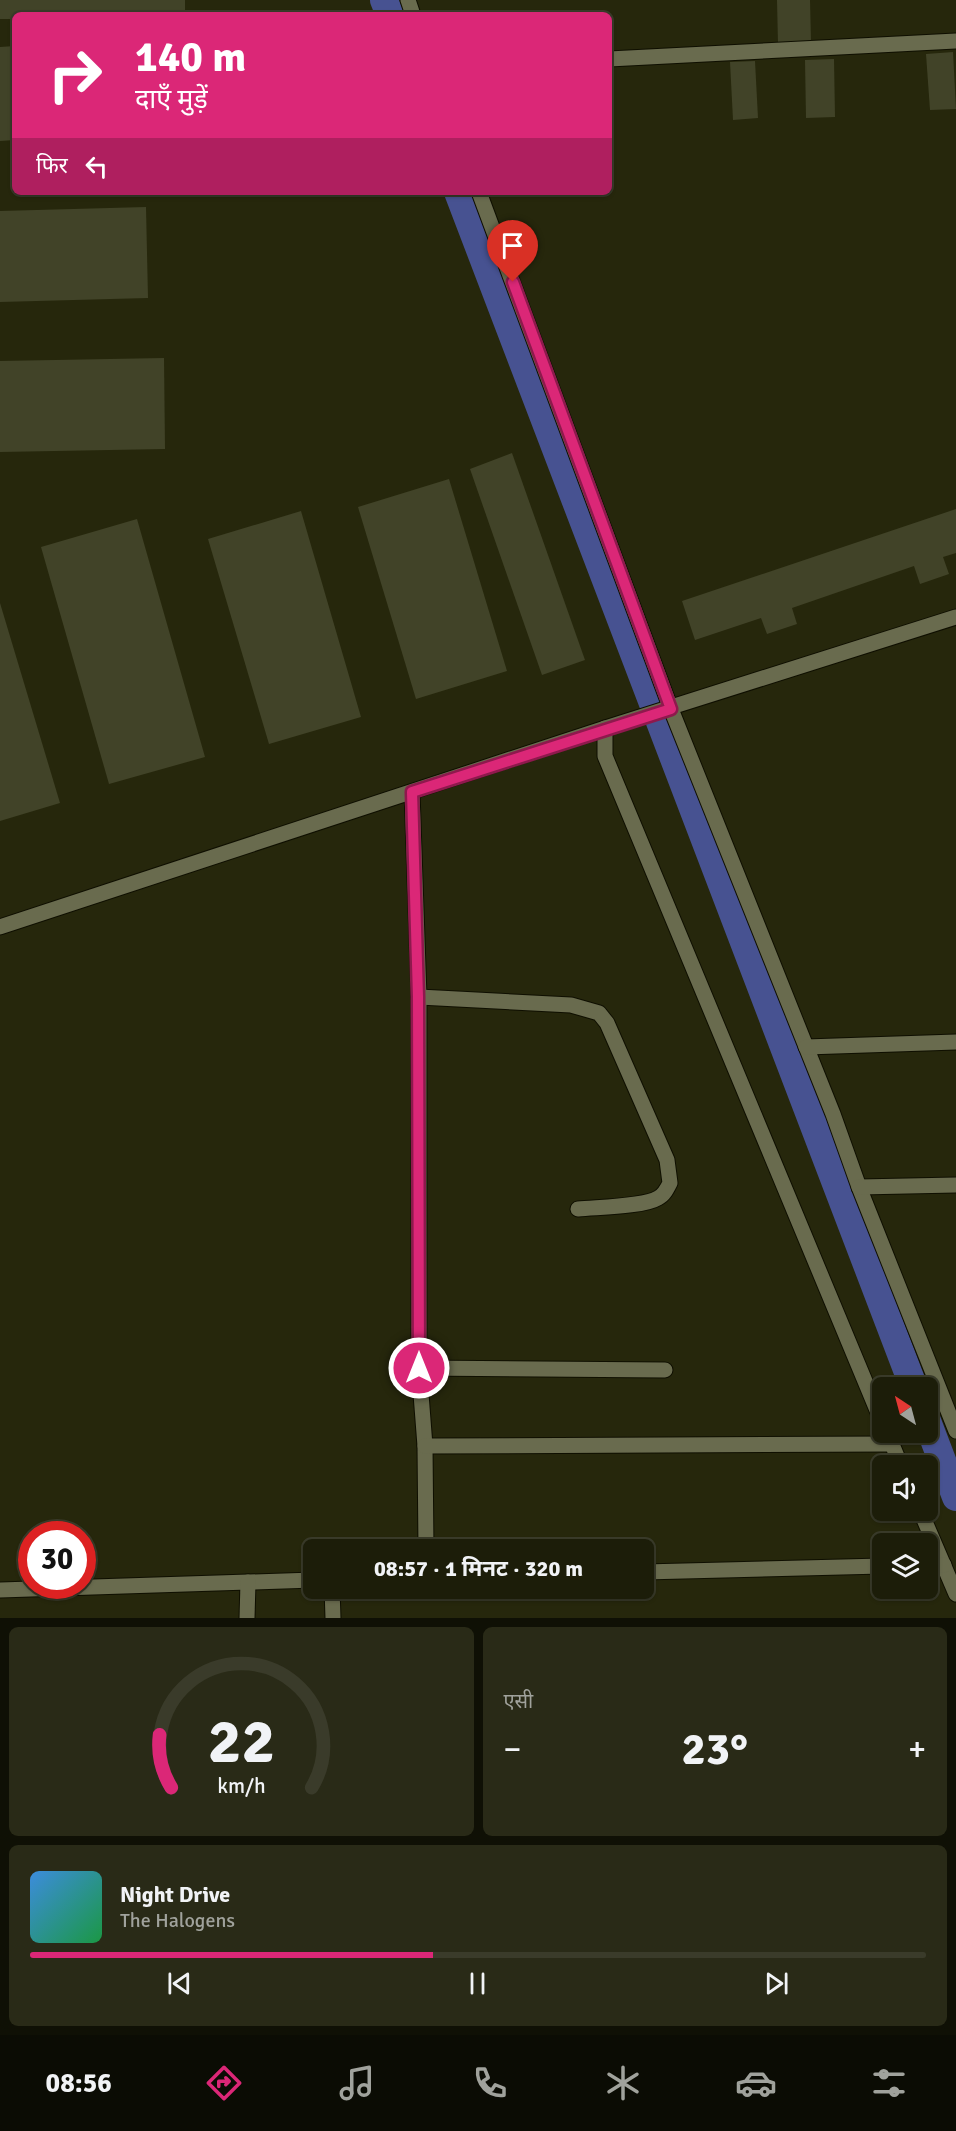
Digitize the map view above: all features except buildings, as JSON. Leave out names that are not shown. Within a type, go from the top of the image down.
[{"type":"street","points":[[612,58],[956,41]]},
{"type":"street","points":[[480,195],[668,710],[806,1047],[956,1431]]},
{"type":"street","points":[[0,927],[605,728],[668,710],[956,617]]},
{"type":"street","points":[[605,728],[604,756],[872,1398]]},
{"type":"street","points":[[412,792],[418,997],[419,1368],[425,1446],[426,1539]]},
{"type":"street","points":[[418,997],[571,1005],[599,1013],[607,1023],[667,1160],[670,1183],[657,1199],[641,1203],[578,1209]]},
{"type":"street","points":[[806,1047],[956,1042]]},
{"type":"street","points":[[859,1187],[956,1185]]},
{"type":"street","points":[[419,1368],[665,1370]]},
{"type":"street","points":[[425,1446],[872,1438]]},
{"type":"street","points":[[925,1521],[956,1594]]},
{"type":"street","points":[[938,1565],[944,1565]]},
{"type":"street","points":[[654,1572],[872,1566]]},
{"type":"street","points":[[0,1590],[303,1580]]},
{"type":"street","points":[[247,1618],[248,1582]]},
{"type":"street","points":[[332,1599],[333,1618]]},
{"type":"waterway","points":[[384,0],[389,12]]},
{"type":"waterway","points":[[459,195],[910,1377]]},
{"type":"waterway","points":[[935,1443],[956,1497]]},
{"type":"route","points":[[419,1368],[418,997],[412,792],[605,728],[671,709],[513,282]]}]
